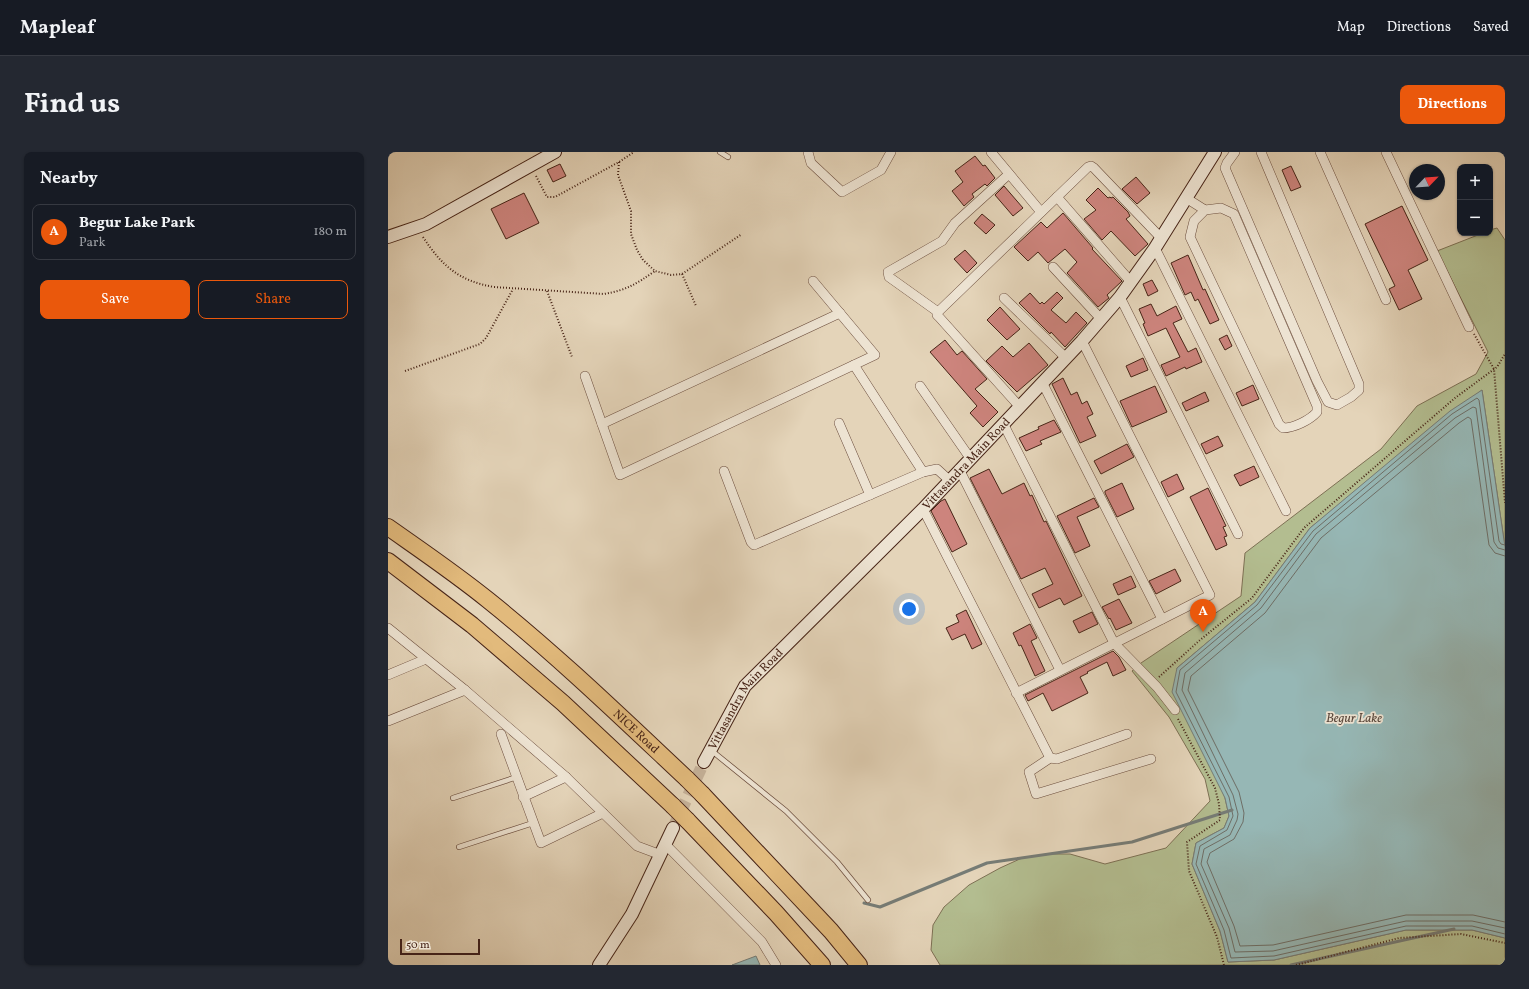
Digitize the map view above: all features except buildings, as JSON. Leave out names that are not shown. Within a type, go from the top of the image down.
[{"type":"highway","name":"NICE Road","points":[[388,526],[439,562],[489,601],[576,676],[702,794],[831,931],[859,965]]},
{"type":"highway","points":[[388,562],[472,625],[563,703],[687,820],[776,913],[822,965]]},
{"type":"street","points":[[388,237],[426,224],[555,152]]},
{"type":"street","points":[[808,152],[811,163],[842,192],[881,170],[891,152]]},
{"type":"street","points":[[991,152],[1041,212]]},
{"type":"street","name":"Vittasandra Main Road","points":[[704,762],[745,686],[923,509],[959,469],[1082,341],[1120,298],[1155,248],[1215,152]]},
{"type":"street","points":[[1235,152],[1227,162],[1225,168],[1317,381],[1328,402],[1337,405],[1351,397],[1359,390],[1358,384],[1261,152]]},
{"type":"street","points":[[1320,152],[1386,300]]},
{"type":"street","points":[[1386,152],[1469,326]]},
{"type":"street","points":[[938,312],[1088,167],[1091,166],[1161,238]]},
{"type":"street","points":[[1009,174],[955,223],[942,241],[888,272],[889,278],[938,312],[937,315],[1019,406]]},
{"type":"street","points":[[1057,197],[1131,282]]},
{"type":"street","points":[[1186,198],[1205,210],[1221,208],[1234,214],[1317,406],[1317,412],[1314,416],[1289,428],[1284,428],[1279,424],[1190,237],[1194,221],[1205,210]]},
{"type":"street","points":[[1155,248],[1286,511]]},
{"type":"street","points":[[1053,267],[1101,318]]},
{"type":"street","points":[[585,376],[620,475],[875,355],[813,281]]},
{"type":"street","points":[[1004,298],[1066,358]]},
{"type":"street","points":[[1120,298],[1238,534]]},
{"type":"street","points":[[602,424],[840,313]]},
{"type":"street","points":[[1016,692],[1210,595],[1082,341]]},
{"type":"street","points":[[854,365],[923,472]]},
{"type":"street","points":[[1042,382],[1162,619]]},
{"type":"street","points":[[920,386],[970,458]]},
{"type":"street","points":[[839,423],[870,496]]},
{"type":"street","points":[[1003,423],[1114,643],[1158,687],[1175,711]]},
{"type":"street","points":[[724,471],[751,542],[754,545],[923,472],[937,469],[949,480]]},
{"type":"street","points":[[959,469],[1060,670]]},
{"type":"street","points":[[923,509],[1050,758]]},
{"type":"street","points":[[388,628],[465,690],[566,777],[637,846],[663,850],[762,942],[776,964]]},
{"type":"street","points":[[388,675],[426,659]]},
{"type":"street","points":[[388,721],[465,690]]},
{"type":"street","points":[[502,734],[541,843],[604,813]]},
{"type":"street","points":[[1127,734],[1057,759],[1050,758],[1029,772],[1036,794],[1151,759]]},
{"type":"street","points":[[523,796],[566,777]]},
{"type":"street","points":[[599,965],[632,914],[673,828]]},
{"type":"lane","points":[[720,152],[728,157]]},
{"type":"lane","points":[[710,750],[786,811],[837,862],[868,900]]},
{"type":"lane","points":[[453,798],[517,777]]},
{"type":"lane","points":[[459,848],[533,823]]},
{"type":"path","points":[[530,166],[545,194],[547,197],[551,198],[619,162],[634,152]]},
{"type":"path","points":[[619,162],[618,175],[631,211],[632,239],[643,260],[655,270],[671,275],[682,274],[742,234]]},
{"type":"path","points":[[416,228],[434,254],[448,268],[462,278],[478,284],[513,289],[604,294],[631,287],[655,270]]},
{"type":"path","points":[[682,274],[696,306]]},
{"type":"path","points":[[405,371],[480,344],[486,338],[513,289]]},
{"type":"path","points":[[547,291],[572,357]]},
{"type":"path","points":[[1469,326],[1494,368],[1505,503]]},
{"type":"path","points":[[1156,679],[1200,640],[1252,598],[1304,528],[1455,398],[1494,368],[1505,354]]},
{"type":"path","points":[[1175,711],[1215,788],[1219,804],[1220,820],[1187,842],[1189,871],[1216,937],[1224,965]]},
{"type":"path","points":[[1296,965],[1398,938],[1461,934],[1505,943]]},
{"type":"green space","points":[[1497,228],[1505,240],[1505,547],[1482,390],[1310,528],[1255,602],[1177,668],[1225,798],[1229,816],[1224,828],[1196,843],[1192,864],[1220,931],[1228,962],[1274,960],[1406,930],[1472,930],[1505,938],[1505,965],[940,965],[931,950],[933,925],[944,907],[969,885],[1022,858],[1051,854],[1070,854],[1105,864],[1166,848],[1210,801],[1205,779],[1169,717],[1132,671],[1141,663],[1241,596],[1245,553],[1381,449],[1417,406],[1476,374],[1488,352],[1437,251],[1475,236],[1493,236],[1493,229]]},
{"type":"water","name":"Begur Lake","points":[[1482,390],[1505,547],[1505,938],[1472,930],[1406,930],[1274,960],[1228,962],[1220,931],[1192,864],[1196,843],[1224,828],[1229,816],[1225,798],[1172,692],[1177,668],[1255,602],[1310,528],[1450,411]]},
{"type":"water","points":[[756,956],[760,965],[732,965]]},
{"type":"waterway","points":[[864,903],[880,907],[987,863],[1132,842],[1232,810]]},
{"type":"waterway","points":[[1291,965],[1454,929]]},
{"type":"tunnel","points":[[673,828],[704,762]]},
{"type":"place","name":"Begur Lake Park","points":[[1203,632]]}]
